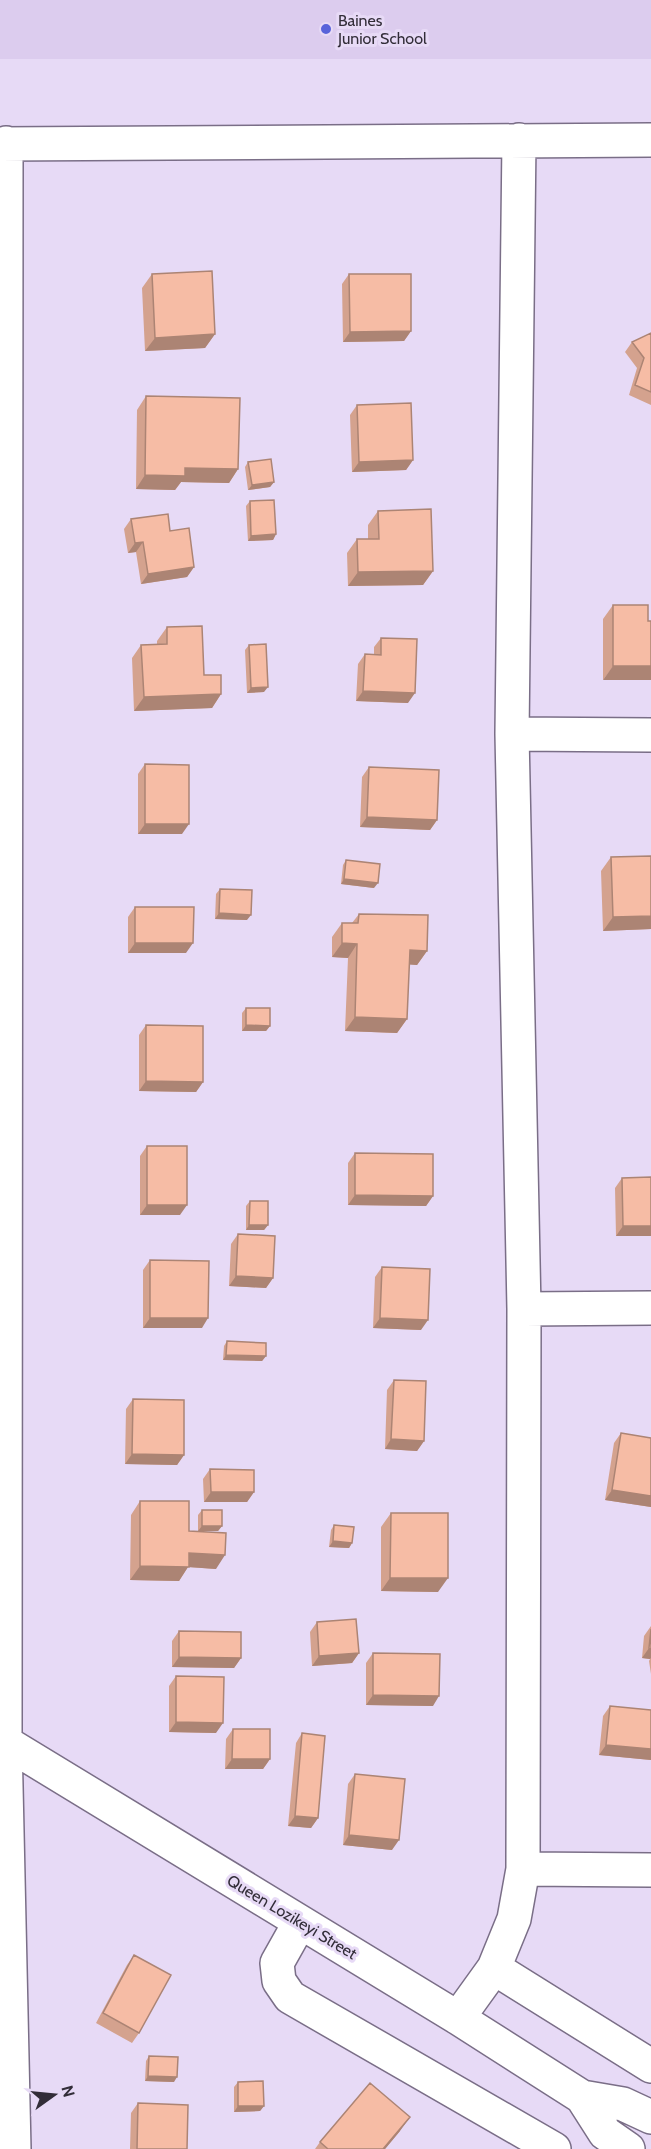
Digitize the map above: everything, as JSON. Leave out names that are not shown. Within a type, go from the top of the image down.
[{"type":"street","points":[[458,2018],[494,1968],[514,1919],[523,1869],[524,1309],[512,734],[519,140]]},
{"type":"street","points":[[14,2149],[3,1740],[3,143],[651,140]]},
{"type":"street","points":[[512,734],[651,735]]},
{"type":"street","points":[[524,1309],[651,1308]]},
{"type":"street","name":"Queen Lozikeyi Street","points":[[3,1740],[458,2018],[582,2097],[623,2104],[651,2117]]},
{"type":"street","points":[[523,1869],[651,1870]]},
{"type":"street","points":[[300,1922],[276,1963],[279,1981],[290,1997],[554,2149]]},
{"type":"street","points":[[494,1968],[651,2066]]},
{"type":"street","name":"Queen Lozikeyi Street","points":[[582,2097],[605,2133],[628,2149]]},
{"type":"shaded area","name":"Baines Junior School","points":[[0,0],[651,0],[651,59],[0,59]]},
{"type":"building","points":[[212,271],[215,334],[155,338],[152,274]]},
{"type":"building","points":[[349,274],[411,274],[411,331],[350,332]]},
{"type":"building","points":[[651,333],[651,392],[635,385],[644,358],[632,342]]},
{"type":"building","points":[[146,396],[240,398],[238,469],[185,468],[185,476],[145,475]]},
{"type":"building","points":[[411,403],[413,460],[359,462],[357,405]]},
{"type":"building","points":[[271,459],[274,482],[252,485],[248,462]]},
{"type":"building","points":[[274,500],[276,534],[251,536],[250,501]]},
{"type":"building","points":[[431,509],[433,571],[358,572],[357,539],[379,539],[378,511]]},
{"type":"building","points":[[168,514],[170,531],[189,528],[194,567],[148,574],[143,542],[135,543],[131,519]]},
{"type":"building","points":[[613,605],[648,605],[648,621],[651,621],[651,666],[613,666]]},
{"type":"building","points":[[202,626],[204,675],[221,675],[221,694],[144,697],[141,645],[167,644],[167,627]]},
{"type":"building","points":[[381,638],[417,639],[415,693],[363,691],[365,654],[381,655]]},
{"type":"building","points":[[266,644],[268,687],[251,688],[249,645]]},
{"type":"building","points":[[145,764],[189,765],[189,824],[145,824]]},
{"type":"building","points":[[369,767],[439,770],[437,820],[367,817]]},
{"type":"building","points":[[651,856],[651,916],[613,917],[611,857]]},
{"type":"building","points":[[346,860],[380,864],[378,883],[344,879]]},
{"type":"building","points":[[220,889],[252,890],[251,915],[219,913]]},
{"type":"building","points":[[135,907],[194,907],[193,943],[135,943]]},
{"type":"building","points":[[359,914],[428,915],[427,951],[410,950],[407,1019],[355,1017],[357,944],[342,943],[342,923],[358,923]]},
{"type":"building","points":[[246,1008],[270,1008],[270,1026],[246,1025]]},
{"type":"building","points":[[146,1025],[203,1026],[203,1082],[146,1081]]},
{"type":"building","points":[[147,1146],[187,1146],[187,1205],[147,1205]]},
{"type":"building","points":[[355,1153],[433,1154],[433,1196],[355,1195]]},
{"type":"building","points":[[651,1177],[651,1226],[623,1226],[622,1178]]},
{"type":"building","points":[[250,1201],[268,1201],[268,1225],[249,1225]]},
{"type":"building","points":[[238,1234],[275,1236],[273,1278],[236,1276]]},
{"type":"building","points":[[150,1260],[209,1261],[208,1318],[150,1318]]},
{"type":"building","points":[[382,1267],[430,1269],[428,1320],[380,1318]]},
{"type":"building","points":[[227,1341],[266,1343],[266,1356],[226,1355]]},
{"type":"building","points":[[394,1380],[426,1381],[424,1441],[391,1439]]},
{"type":"building","points":[[133,1399],[184,1400],[184,1455],[132,1454]]},
{"type":"building","points":[[621,1433],[651,1438],[651,1496],[612,1490]]},
{"type":"building","points":[[210,1469],[254,1470],[254,1492],[211,1492]]},
{"type":"building","points":[[140,1501],[189,1501],[189,1531],[226,1533],[225,1555],[189,1553],[189,1567],[140,1566]]},
{"type":"building","points":[[202,1510],[222,1510],[222,1526],[202,1526]]},
{"type":"building","points":[[391,1513],[448,1513],[448,1578],[390,1578]]},
{"type":"building","points":[[334,1525],[354,1527],[352,1543],[333,1541]]},
{"type":"building","points":[[356,1619],[359,1653],[319,1656],[317,1622]]},
{"type":"building","points":[[179,1631],[241,1632],[241,1658],[179,1657]]},
{"type":"building","points":[[373,1653],[440,1654],[439,1696],[373,1695]]},
{"type":"building","points":[[176,1676],[224,1677],[223,1723],[176,1722]]},
{"type":"building","points":[[610,1706],[651,1710],[651,1749],[606,1745]]},
{"type":"building","points":[[233,1729],[270,1729],[270,1759],[232,1759]]},
{"type":"building","points":[[302,1733],[325,1736],[318,1818],[295,1816]]},
{"type":"building","points":[[355,1774],[405,1779],[399,1840],[349,1835]]},
{"type":"building","points":[[134,1955],[171,1975],[139,2033],[103,2013]]},
{"type":"building","points":[[149,2056],[178,2057],[177,2077],[148,2076]]},
{"type":"building","points":[[263,2081],[264,2106],[238,2106],[238,2082]]},
{"type":"building","points":[[370,2083],[410,2117],[383,2149],[328,2149],[320,2142]]},
{"type":"building","points":[[138,2103],[188,2105],[187,2149],[137,2149]]},
{"type":"place","name":"Baines Junior School","points":[[326,29]]}]
